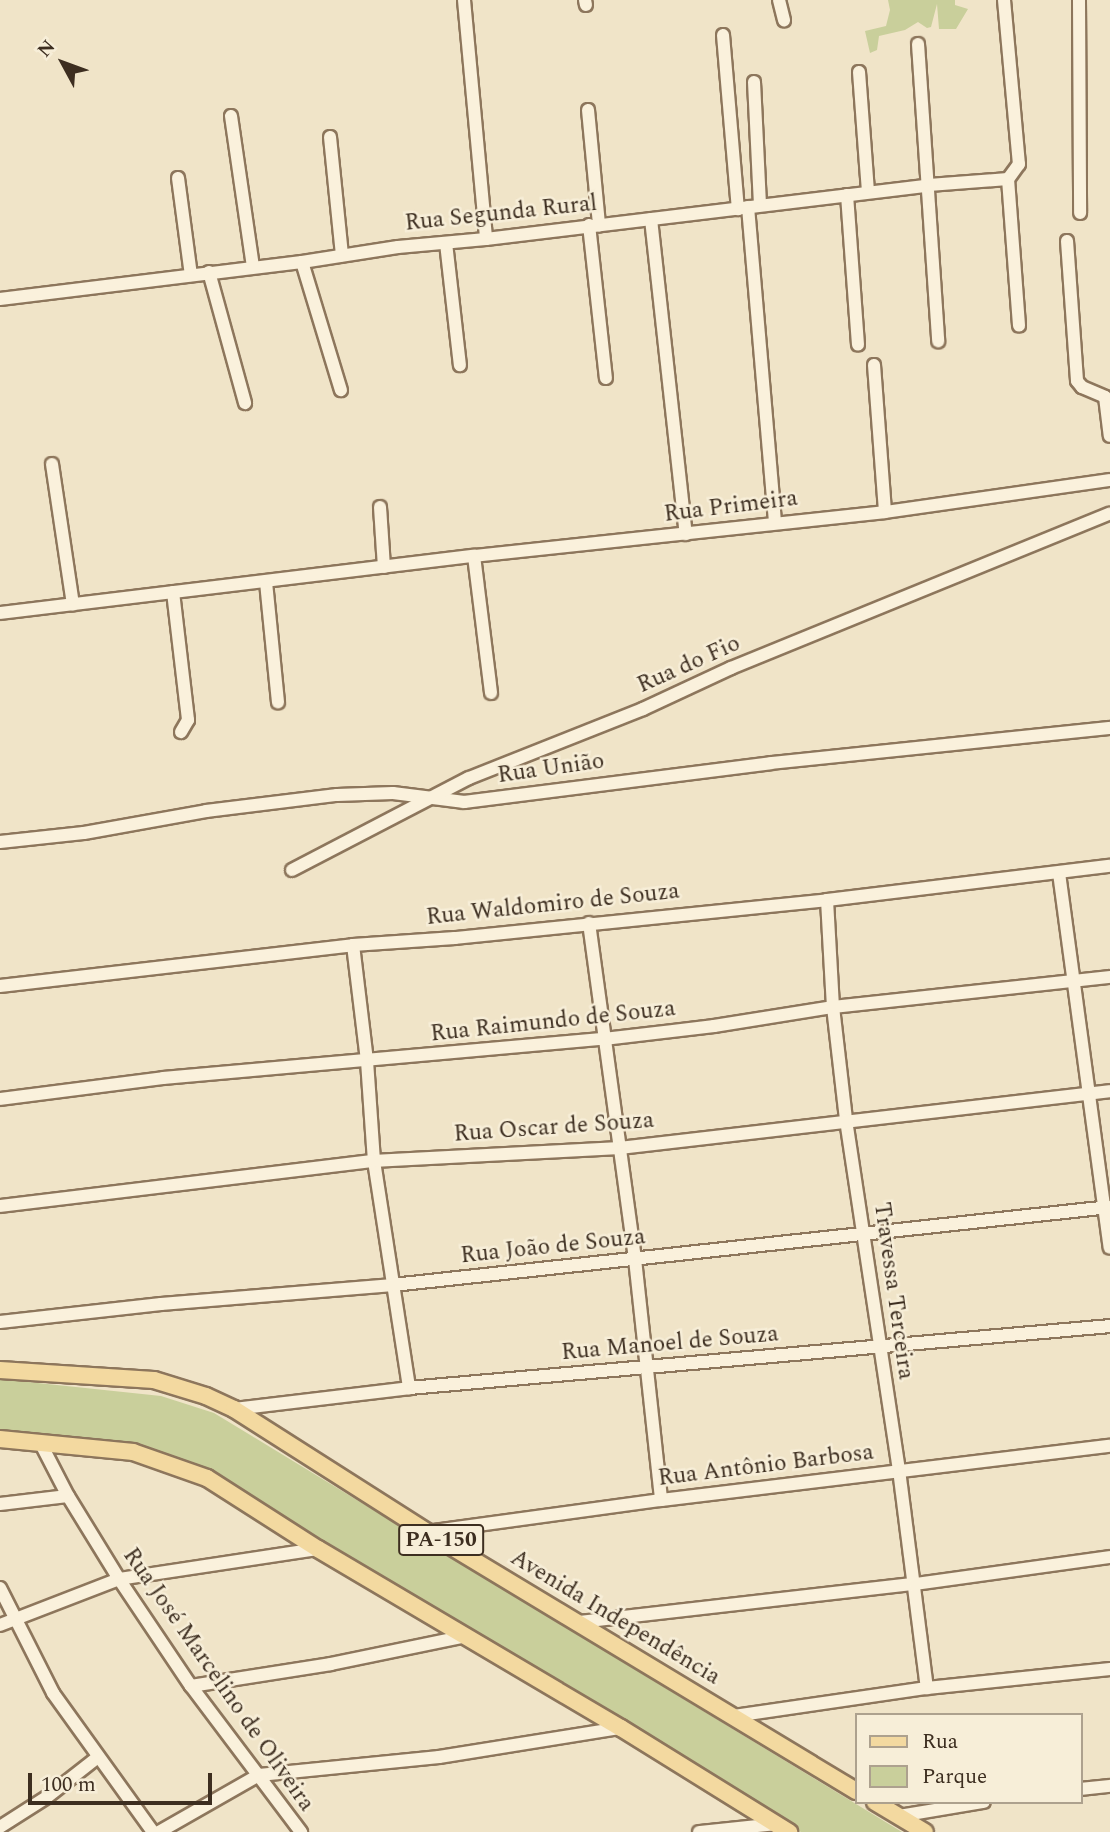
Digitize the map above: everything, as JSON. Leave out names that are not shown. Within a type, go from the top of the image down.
[{"type":"main road","name":"Avenida Independência","points":[[0,1370],[154,1380],[206,1396],[234,1409],[427,1532],[855,1790]]},
{"type":"main road","name":"PA-150","points":[[0,1439],[133,1452],[207,1478],[318,1549],[621,1728],[783,1828]]},
{"type":"main road","points":[[878,1804],[926,1832]]},
{"type":"street","points":[[464,0],[486,239]]},
{"type":"street","points":[[779,0],[784,20]]},
{"type":"street","points":[[1004,0],[1019,164],[1008,179],[1019,326]]},
{"type":"street","points":[[1079,0],[1080,213]]},
{"type":"street","points":[[723,35],[749,207],[775,522]]},
{"type":"street","points":[[918,44],[938,341]]},
{"type":"street","points":[[859,72],[868,192]]},
{"type":"street","points":[[749,207],[754,82]]},
{"type":"street","points":[[589,110],[594,225],[606,378]]},
{"type":"street","points":[[231,116],[253,267]]},
{"type":"street","points":[[330,137],[342,255]]},
{"type":"street","points":[[178,178],[191,275]]},
{"type":"street","name":"Rua Segunda Rural","points":[[0,299],[868,192],[1008,179]]},
{"type":"street","points":[[847,195],[858,345]]},
{"type":"street","points":[[651,219],[686,534]]},
{"type":"street","points":[[1067,242],[1077,381],[1082,387],[1105,397],[1110,436]]},
{"type":"street","points":[[446,243],[460,365]]},
{"type":"street","points":[[302,262],[341,390]]},
{"type":"street","points":[[209,272],[245,403]]},
{"type":"street","points":[[874,365],[885,512]]},
{"type":"street","points":[[52,464],[73,604]]},
{"type":"street","name":"Rua Primeira","points":[[0,613],[474,555],[885,512],[1110,480]]},
{"type":"street","points":[[380,507],[384,567]]},
{"type":"street","name":"Rua do Fio","points":[[292,870],[469,778],[643,709],[731,668],[1110,513]]},
{"type":"street","points":[[474,555],[491,693]]},
{"type":"street","points":[[266,582],[278,702]]},
{"type":"street","points":[[173,592],[188,720],[181,732]]},
{"type":"street","name":"Rua União","points":[[0,842],[84,832],[206,811],[337,795],[393,793],[464,802],[771,763],[1110,728]]},
{"type":"street","name":"Rua Waldomiro de Souza","points":[[0,986],[353,945],[455,938],[827,900],[1110,866]]},
{"type":"street","points":[[1059,873],[1088,1093],[1107,1208],[1110,1248]]},
{"type":"street","name":"Travessa Terceira","points":[[827,900],[833,1007],[846,1120],[865,1235],[878,1346],[899,1470],[927,1688]]},
{"type":"street","points":[[589,923],[635,1259],[662,1500]]},
{"type":"street","points":[[353,945],[368,1061],[374,1161],[409,1388]]},
{"type":"street","name":"Rua Raimundo de Souza","points":[[0,1099],[163,1078],[604,1039],[714,1026],[833,1007],[1110,977]]},
{"type":"street","name":"Rua Oscar de Souza","points":[[0,1206],[374,1161],[619,1148],[1110,1091]]},
{"type":"street","name":"Rua João de Souza","points":[[0,1322],[161,1304],[393,1285],[1107,1208]]},
{"type":"street","name":"Rua Manoel de Souza","points":[[234,1409],[409,1388],[1110,1326]]},
{"type":"street","name":"Rua José Marcelino de Oliveira","points":[[40,1442],[68,1496],[119,1579],[191,1686],[301,1832]]},
{"type":"street","name":"Rua Antônio Barbosa","points":[[427,1532],[899,1470],[1110,1446]]},
{"type":"street","points":[[0,1504],[68,1496]]},
{"type":"street","points":[[0,1625],[119,1579],[318,1549]]},
{"type":"street","points":[[579,1622],[915,1584],[1110,1557]]},
{"type":"street","points":[[0,1588],[13,1619],[53,1693],[153,1832]]},
{"type":"street","points":[[191,1686],[331,1664],[466,1636]]},
{"type":"street","points":[[734,1716],[927,1688],[1110,1670]]},
{"type":"street","points":[[159,1832],[259,1775],[439,1758],[621,1728]]},
{"type":"street","points":[[0,1827],[47,1797],[98,1758]]},
{"type":"street","points":[[1082,1789],[1110,1786]]},
{"type":"street","points":[[899,1816],[972,1804]]},
{"type":"street","points":[[699,1832],[783,1828]]},
{"type":"green space","points":[[888,0],[955,0],[955,5],[968,9],[956,29],[939,29],[937,4],[931,27],[927,28],[918,22],[905,30],[879,36],[877,50],[870,53],[865,31],[886,26],[890,10]]},
{"type":"green space","points":[[0,1379],[161,1396],[214,1413],[902,1832],[801,1832],[208,1474],[0,1435]]}]
